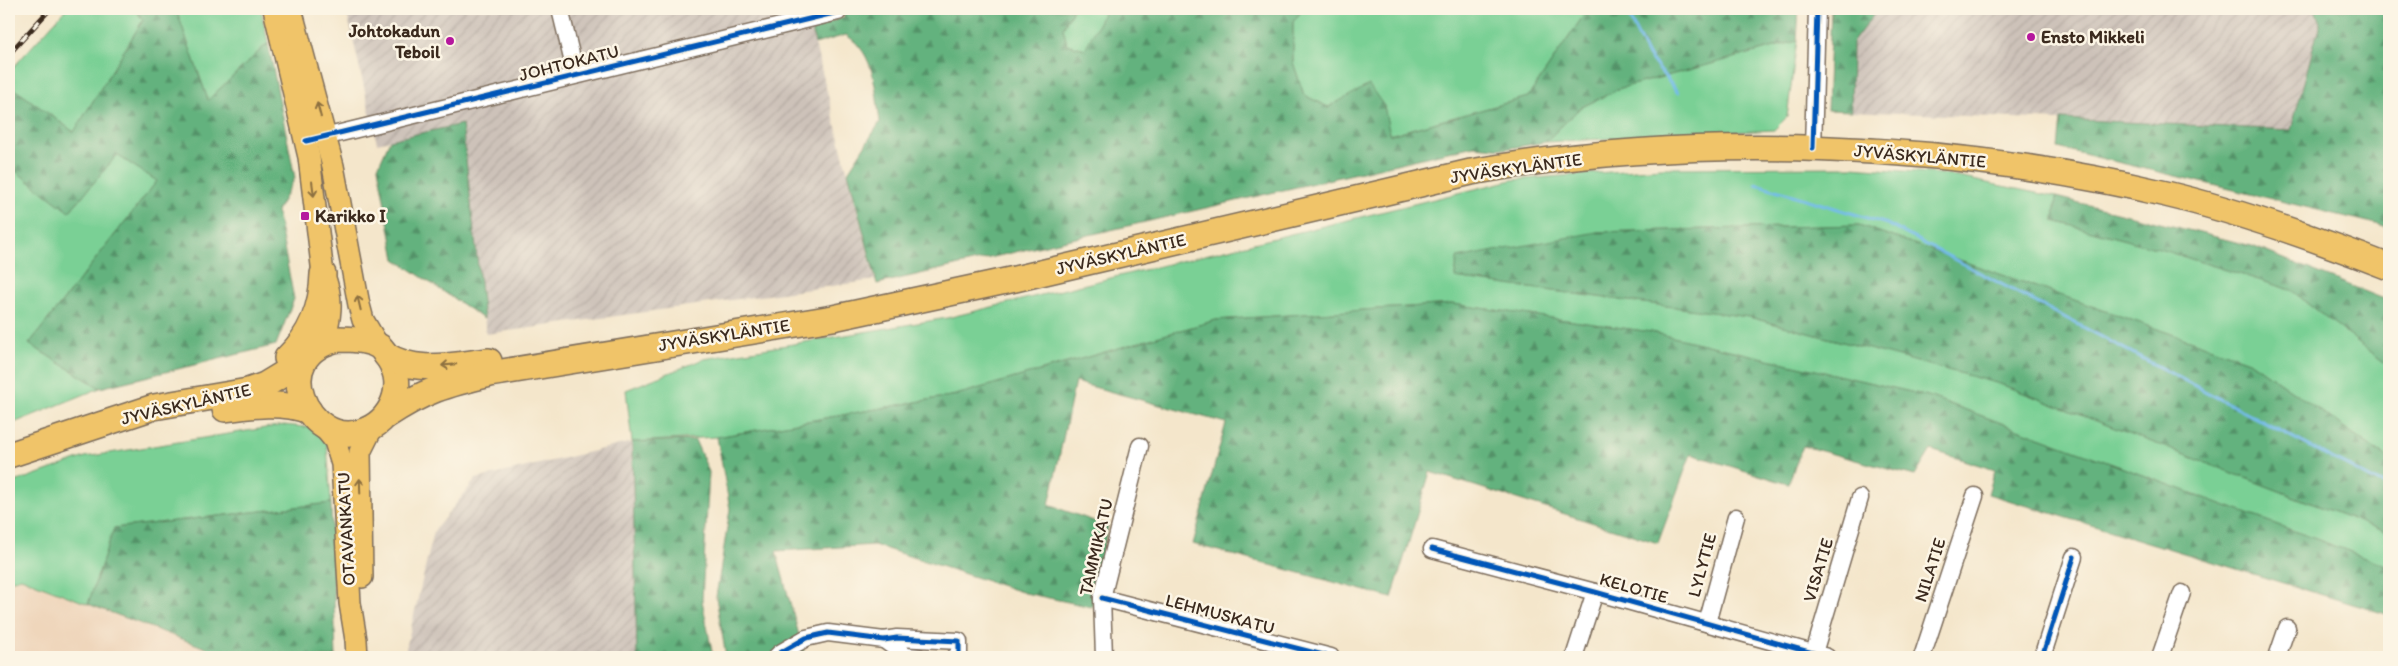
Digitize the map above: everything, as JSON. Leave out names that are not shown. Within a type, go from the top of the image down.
[{"type":"highway","name":"JYVÄSKYLÄNTIE","points":[[380,421],[402,405],[439,386],[490,374],[833,318],[1015,279],[1471,172],[1513,164],[1666,150],[1813,148],[1923,155],[2007,164],[2168,194],[2261,221],[2389,267]]},
{"type":"highway","points":[[230,393],[280,365],[294,352],[307,334],[317,314],[324,274]]},
{"type":"highway","points":[[339,339],[354,340],[383,351],[396,370],[397,384],[394,400],[380,421],[359,433],[348,433],[337,432],[315,418],[298,389],[303,362],[322,344],[339,339]]},
{"type":"highway","name":"JYVÄSKYLÄNTIE","points":[[383,351],[408,366],[442,366],[646,348]]},
{"type":"highway","name":"JYVÄSKYLÄNTIE","points":[[9,455],[154,408],[248,391],[264,386],[303,362]]},
{"type":"highway","name":"JYVÄSKYLÄNTIE","points":[[65,436],[186,414],[246,406],[280,404],[294,406],[315,418]]},
{"type":"main road","points":[[274,9],[316,139],[343,209],[363,320],[383,351]]},
{"type":"main road","points":[[292,9],[316,139],[324,274],[329,288],[331,314],[322,344]]},
{"type":"main road","name":"OTAVANKATU","points":[[315,418],[335,441],[342,464],[350,603],[357,648]]},
{"type":"main road","name":"OTAVANKATU","points":[[357,648],[362,613],[360,452],[380,421]]},
{"type":"street","points":[[560,9],[576,74]]},
{"type":"street","points":[[1813,148],[1817,9]]},
{"type":"street","name":"JOHTOKATU","points":[[316,139],[576,74],[838,12]]},
{"type":"street","name":"TAMMIKATU","points":[[1104,657],[1102,598],[1140,446]]},
{"type":"street","name":"NILATIE","points":[[1922,657],[1975,496]]},
{"type":"street","name":"VISATIE","points":[[1820,655],[1860,498]]},
{"type":"street","name":"LYLYTIE","points":[[1707,623],[1736,517]]},
{"type":"street","name":"KELOTIE","points":[[1432,549],[1820,655]]},
{"type":"street","points":[[2042,657],[2074,557]]},
{"type":"street","points":[[1574,657],[1595,592]]},
{"type":"street","points":[[2160,657],[2182,593]]},
{"type":"street","name":"LEHMUSKATU","points":[[1102,598],[1331,657]]},
{"type":"street","points":[[2277,657],[2287,628]]},
{"type":"street","points":[[776,657],[806,638],[828,633],[884,640],[897,638],[959,641],[959,657],[955,657]]},
{"type":"street","points":[[884,640],[906,656],[918,657]]},
{"type":"shaded area","points":[[346,9],[806,9],[875,280],[486,334],[462,124],[377,143]]},
{"type":"shaded area","points":[[1878,9],[2315,9],[2320,23],[2291,130],[1851,111],[1852,43]]},
{"type":"shaded area","points":[[632,442],[637,657],[404,657],[434,531],[476,479]]},
{"type":"shaded area","points":[[21,578],[230,657],[9,657],[9,581]]},
{"type":"green space","points":[[66,9],[135,9],[143,20],[74,132],[9,85],[9,72]]},
{"type":"green space","points":[[135,9],[176,9],[208,100],[268,43],[295,178],[277,211],[294,299],[276,345],[100,388],[29,344],[157,181],[117,155],[69,212],[9,166],[9,85],[74,132],[143,20]]},
{"type":"green space","points":[[176,9],[261,9],[268,43],[208,100]]},
{"type":"green space","points":[[843,9],[1073,9],[1063,28],[1067,44],[1085,49],[1106,9],[1303,9],[1293,22],[1293,62],[1304,95],[1328,107],[1369,85],[1384,106],[1390,135],[1528,97],[1588,9],[1799,9],[1797,41],[1621,88],[1580,108],[1545,142],[1505,149],[1474,146],[877,284],[848,172],[880,122],[875,85],[869,62],[856,43],[846,35],[815,44],[812,29],[844,17]]},
{"type":"green space","points":[[1073,9],[1106,9],[1086,49],[1067,45],[1063,28]]},
{"type":"green space","points":[[1303,9],[1588,9],[1528,97],[1389,135],[1384,106],[1328,107],[1304,95],[1293,62],[1293,22]]},
{"type":"green space","points":[[1831,9],[1878,9],[1852,43],[1851,111],[1827,110]]},
{"type":"green space","points":[[2315,9],[2389,9],[2389,58],[2385,70],[2389,72],[2389,227],[2058,148],[2061,119],[2291,130],[2320,23]]},
{"type":"green space","points":[[1797,41],[1787,117],[1774,130],[1545,142],[1580,108],[1621,88]]},
{"type":"green space","points":[[462,124],[484,319],[395,259],[378,167],[390,140]]},
{"type":"green space","points":[[117,155],[157,181],[29,344],[100,388],[9,425],[9,166],[69,212]]},
{"type":"green space","points":[[1852,167],[1943,174],[2056,197],[2054,221],[2156,248],[2291,290],[2389,366],[2389,459],[2249,361],[1859,225],[1597,232],[1455,278],[1749,317],[2000,384],[2389,533],[2389,566],[1928,396],[1651,332],[1452,304],[1216,320],[956,395],[717,437],[632,442],[626,390],[704,359],[947,318],[1512,180],[1660,168]]},
{"type":"green space","points":[[2056,197],[2252,246],[2389,301],[2389,366],[2291,290],[2156,248],[2054,221]]},
{"type":"green space","points":[[1859,225],[2249,361],[2389,459],[2389,533],[2000,384],[1749,317],[1455,278],[1457,258],[1597,232]]},
{"type":"green space","points":[[1452,304],[1651,332],[1928,396],[2389,566],[2389,615],[1988,494],[1995,470],[1931,450],[1915,476],[1803,446],[1788,484],[1691,454],[1658,543],[1430,472],[1392,598],[1193,544],[1226,423],[1075,382],[1049,505],[1108,526],[1092,607],[1025,593],[874,545],[776,551],[805,657],[726,657],[716,597],[730,509],[717,437],[956,395],[1216,320]]},
{"type":"green space","points":[[284,425],[326,429],[331,503],[114,528],[88,604],[21,578],[9,581],[9,484],[85,457]]},
{"type":"green space","points":[[695,440],[709,472],[702,600],[713,657],[637,657],[632,442]]},
{"type":"green space","points":[[331,503],[336,657],[230,657],[88,604],[114,528]]},
{"type":"waterway","points":[[1625,9],[1647,54],[1678,93]]},
{"type":"waterway","points":[[1756,184],[1887,224],[2389,488]]},
{"type":"railway","points":[[9,54],[50,9]]},
{"type":"cycle path","points":[[1813,148],[1817,9]]},
{"type":"cycle path","points":[[306,141],[838,12]]},
{"type":"cycle path","points":[[1432,549],[1595,592],[1827,657]]},
{"type":"cycle path","points":[[2042,657],[2074,557]]},
{"type":"cycle path","points":[[1102,598],[1331,657]]},
{"type":"cycle path","points":[[776,657],[806,638],[828,633],[884,640],[897,638],[959,641],[959,657],[955,657]]},
{"type":"place","name":"Ensto Mikkeli","points":[[2031,37]]},
{"type":"place","name":"Johtokadun Teboil","points":[[450,41]]},
{"type":"place","name":"Karikko I","points":[[305,216]]}]
